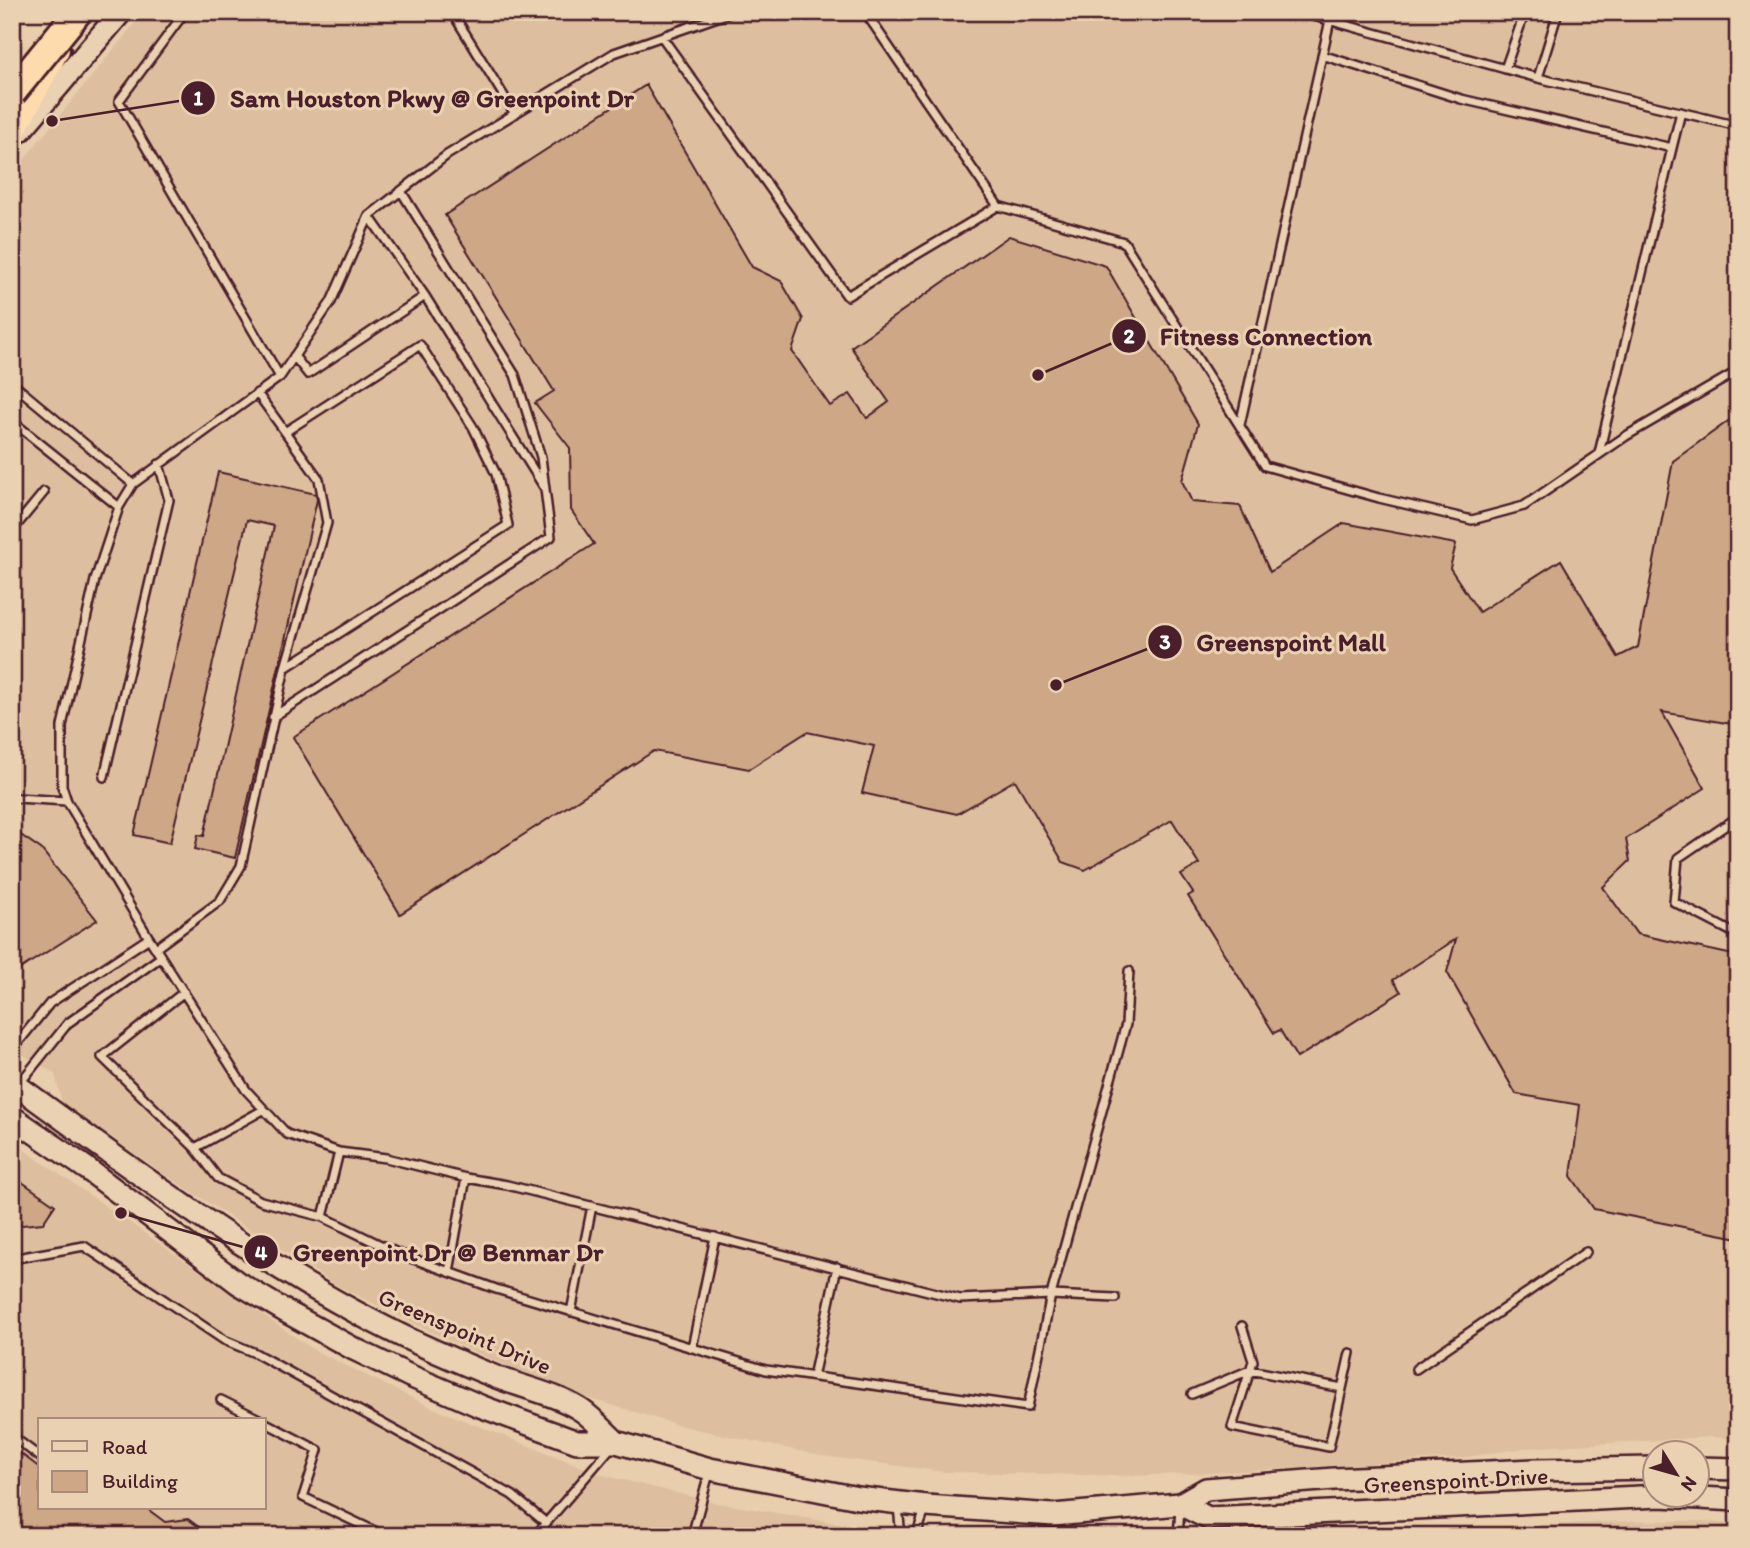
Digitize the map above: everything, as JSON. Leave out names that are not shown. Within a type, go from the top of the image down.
[{"type":"highway","points":[[12,93],[77,12]]},
{"type":"highway","points":[[12,131],[77,12]]},
{"type":"street","points":[[12,141],[121,12]]},
{"type":"street","name":"Greenspoint Drive","points":[[14,1087],[178,1202],[323,1295],[399,1336],[582,1410],[615,1442]]},
{"type":"street","name":"Greenspoint Drive","points":[[12,1117],[86,1168],[239,1283],[354,1349],[480,1406],[577,1442],[615,1442],[710,1469],[858,1498],[1054,1515],[1180,1504],[1206,1489],[1242,1486],[1535,1470],[1642,1468]]},
{"type":"street","points":[[1712,1468],[1738,1469]]},
{"type":"street","name":"Greenspoint Drive","points":[[1180,1504],[1208,1518],[1660,1496],[1738,1500]]},
{"type":"lane","points":[[185,12],[119,101],[280,377]]},
{"type":"lane","points":[[452,12],[515,114]]},
{"type":"lane","points":[[732,12],[614,53],[447,155],[369,216],[331,303],[280,377],[133,484],[120,507],[95,580],[62,726],[62,786],[67,801],[149,938],[246,1090],[287,1134],[339,1152],[386,1158],[507,1185],[960,1299],[1051,1295],[1115,1298]]},
{"type":"lane","points":[[865,12],[998,206],[1124,242],[1265,466],[1379,498],[1472,520],[1524,506],[1599,453],[1738,371]]},
{"type":"lane","points":[[1299,12],[1538,78],[1738,126]]},
{"type":"lane","points":[[1505,69],[1525,12]]},
{"type":"lane","points":[[1538,78],[1559,12]]},
{"type":"lane","points":[[1240,425],[1330,20]]},
{"type":"lane","points":[[662,37],[847,296],[998,206]]},
{"type":"lane","points":[[1322,55],[1461,99],[1672,148]]},
{"type":"lane","points":[[1599,453],[1681,112]]},
{"type":"lane","points":[[273,717],[551,537],[541,457],[515,375],[401,191]]},
{"type":"lane","points":[[369,216],[425,296],[545,489]]},
{"type":"lane","points":[[294,356],[308,374],[425,296]]},
{"type":"lane","points":[[285,432],[420,345],[473,427],[496,474],[508,525],[285,668]]},
{"type":"lane","points":[[12,383],[133,484]]},
{"type":"lane","points":[[156,948],[220,901],[241,866],[285,668],[327,523],[319,479],[257,393]]},
{"type":"lane","points":[[12,421],[120,507]]},
{"type":"lane","points":[[104,777],[169,500],[159,464]]},
{"type":"lane","points":[[12,531],[44,492]]},
{"type":"lane","points":[[12,795],[16,798],[67,801]]},
{"type":"lane","points":[[1738,817],[1678,858],[1674,902],[1738,935]]},
{"type":"lane","points":[[12,1051],[50,1003],[149,938]]},
{"type":"lane","points":[[14,1087],[68,1023],[161,957]]},
{"type":"lane","points":[[184,992],[102,1057],[195,1148],[218,1178],[261,1201],[324,1217],[397,1253],[449,1272],[571,1312],[766,1370],[1028,1407],[1051,1295],[1126,1024],[1129,971]]},
{"type":"lane","points":[[195,1148],[263,1110]]},
{"type":"lane","points":[[324,1217],[339,1152]]},
{"type":"lane","points":[[449,1272],[466,1178]]},
{"type":"lane","points":[[571,1312],[592,1206]]},
{"type":"lane","points":[[692,1348],[715,1237]]},
{"type":"lane","points":[[12,1255],[16,1258],[83,1246],[224,1340],[256,1353],[512,1495],[545,1522]]},
{"type":"lane","points":[[1416,1368],[1586,1252]]},
{"type":"lane","points":[[813,1377],[837,1268]]},
{"type":"lane","points":[[1242,1326],[1252,1361],[1232,1427],[1329,1447],[1350,1353]]},
{"type":"lane","points":[[1192,1394],[1250,1370],[1342,1388]]},
{"type":"lane","points":[[221,1400],[256,1418]]},
{"type":"lane","points":[[266,1423],[318,1450],[303,1497],[385,1536]]},
{"type":"lane","points":[[12,1436],[38,1456]]},
{"type":"lane","points":[[535,1536],[615,1442]]},
{"type":"lane","points":[[707,1536],[692,1534],[710,1469]]},
{"type":"lane","points":[[897,1503],[901,1536]]},
{"type":"lane","points":[[1178,1536],[1180,1504]]},
{"type":"lane","points":[[916,1536],[926,1506]]},
{"type":"shaded area","points":[[144,12],[1708,12],[1738,23],[1738,1439],[1712,1437],[1642,1440],[1524,1448],[1461,1458],[1131,1476],[945,1472],[822,1456],[682,1426],[557,1389],[448,1340],[336,1285],[162,1173],[62,1103],[55,1074],[12,1048],[12,174]]},
{"type":"shaded area","points":[[20,1147],[314,1350],[433,1408],[603,1475],[718,1503],[871,1529],[960,1536],[12,1536],[12,1149]]},
{"type":"shaded area","points":[[1626,1521],[1705,1521],[1738,1525],[1738,1536],[1356,1536]]},
{"type":"building","points":[[646,85],[752,267],[781,281],[803,319],[792,351],[830,406],[850,394],[867,418],[889,402],[851,347],[1009,236],[1106,266],[1198,424],[1182,481],[1192,502],[1240,506],[1270,572],[1344,523],[1456,544],[1450,568],[1479,612],[1561,560],[1618,657],[1638,647],[1673,461],[1738,414],[1738,725],[1662,712],[1705,788],[1626,839],[1630,861],[1603,887],[1637,934],[1738,956],[1738,1238],[1594,1209],[1571,1176],[1580,1105],[1516,1094],[1447,972],[1456,939],[1393,980],[1401,992],[1297,1058],[1280,1030],[1274,1033],[1188,896],[1193,893],[1181,875],[1199,864],[1172,820],[1085,870],[1063,862],[1015,780],[957,814],[862,793],[874,746],[807,732],[749,769],[654,751],[400,914],[293,737],[594,544],[571,510],[570,448],[535,403],[554,391],[445,215]]},
{"type":"building","points":[[218,472],[316,494],[317,500],[235,858],[195,849],[198,835],[204,836],[274,526],[247,520],[170,843],[134,835]]},
{"type":"building","points":[[12,829],[41,849],[97,920],[12,974]]},
{"type":"building","points":[[12,1175],[55,1205],[43,1223],[12,1226]]},
{"type":"building","points":[[12,1447],[38,1466],[38,1510],[149,1510],[165,1522],[188,1519],[211,1536],[17,1536],[12,1532]]},
{"type":"place","name":"Sam Houston Pkwy @ Greenpoint Dr","points":[[52,121]]},
{"type":"place","name":"Fitness Connection","points":[[1038,375]]},
{"type":"place","name":"Greenspoint Mall","points":[[1056,685]]},
{"type":"place","name":"Greenpoint Dr @ Benmar Dr","points":[[121,1213]]}]
